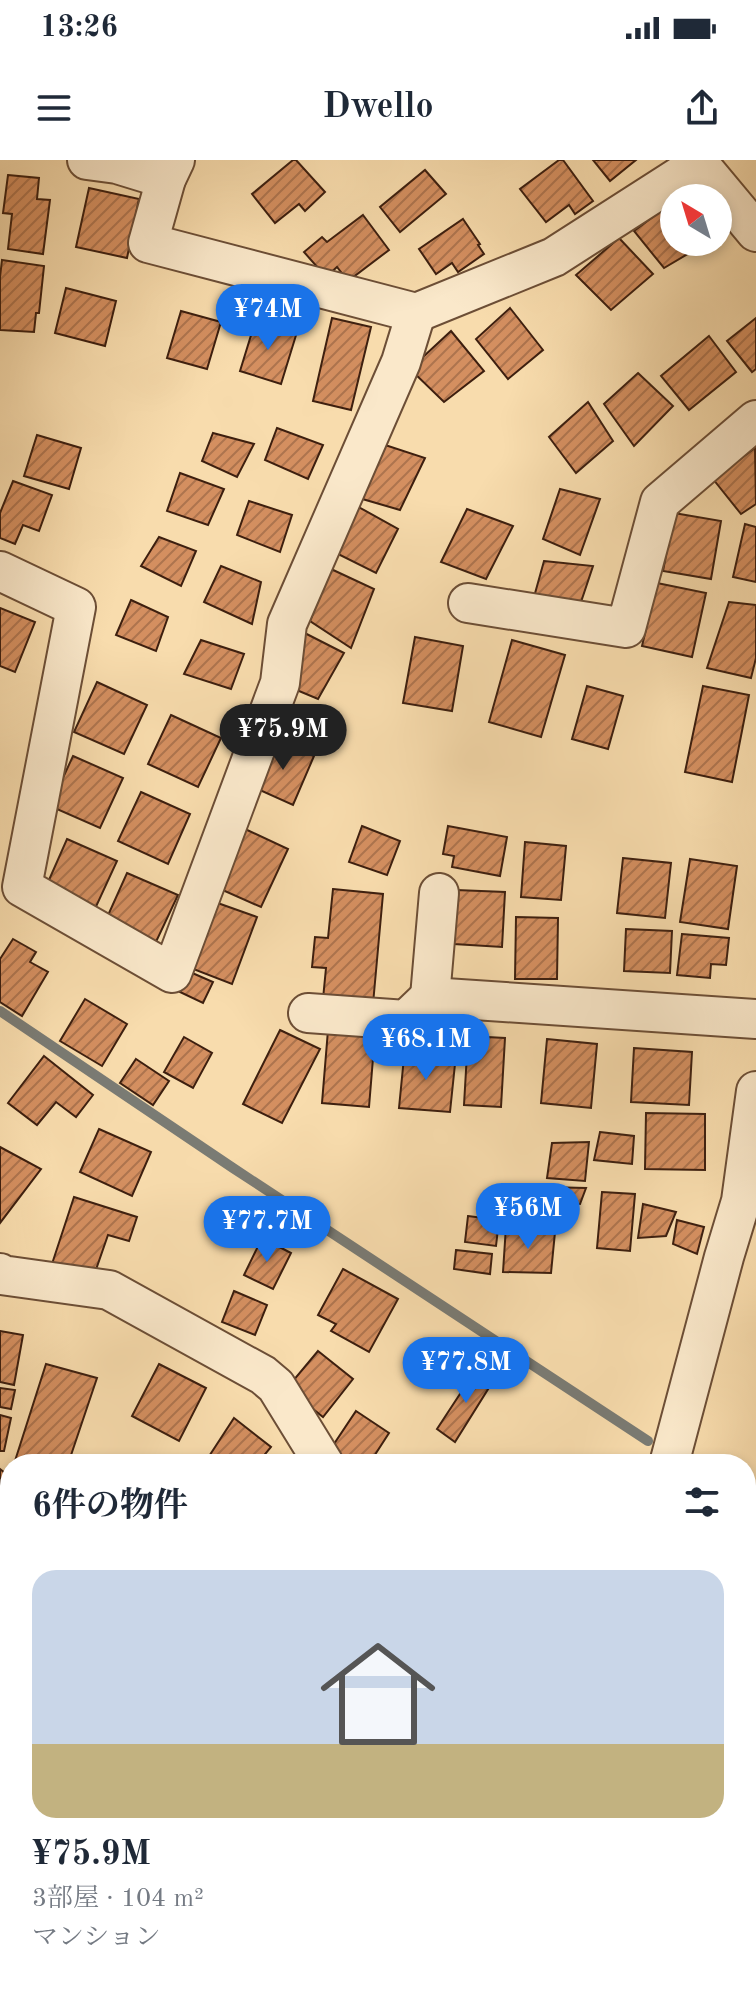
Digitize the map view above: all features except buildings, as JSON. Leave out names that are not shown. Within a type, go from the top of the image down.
[{"type":"street","points":[[87,160],[171,170],[148,243],[416,313],[554,257],[698,162],[756,232]]},
{"type":"street","points":[[0,571],[76,607],[22,887],[172,973],[280,683],[287,624],[401,362],[416,313]]},
{"type":"street","points":[[468,603],[626,628],[660,502],[756,420]]},
{"type":"street","points":[[308,1013],[406,1020],[430,997],[439,893]]},
{"type":"street","points":[[430,997],[756,1019]]},
{"type":"street","points":[[672,1454],[724,1257],[749,1194],[756,1091]]},
{"type":"street","points":[[0,1273],[109,1290],[263,1375],[276,1386],[318,1454]]},
{"type":"waterway","points":[[0,1011],[648,1441]]}]
